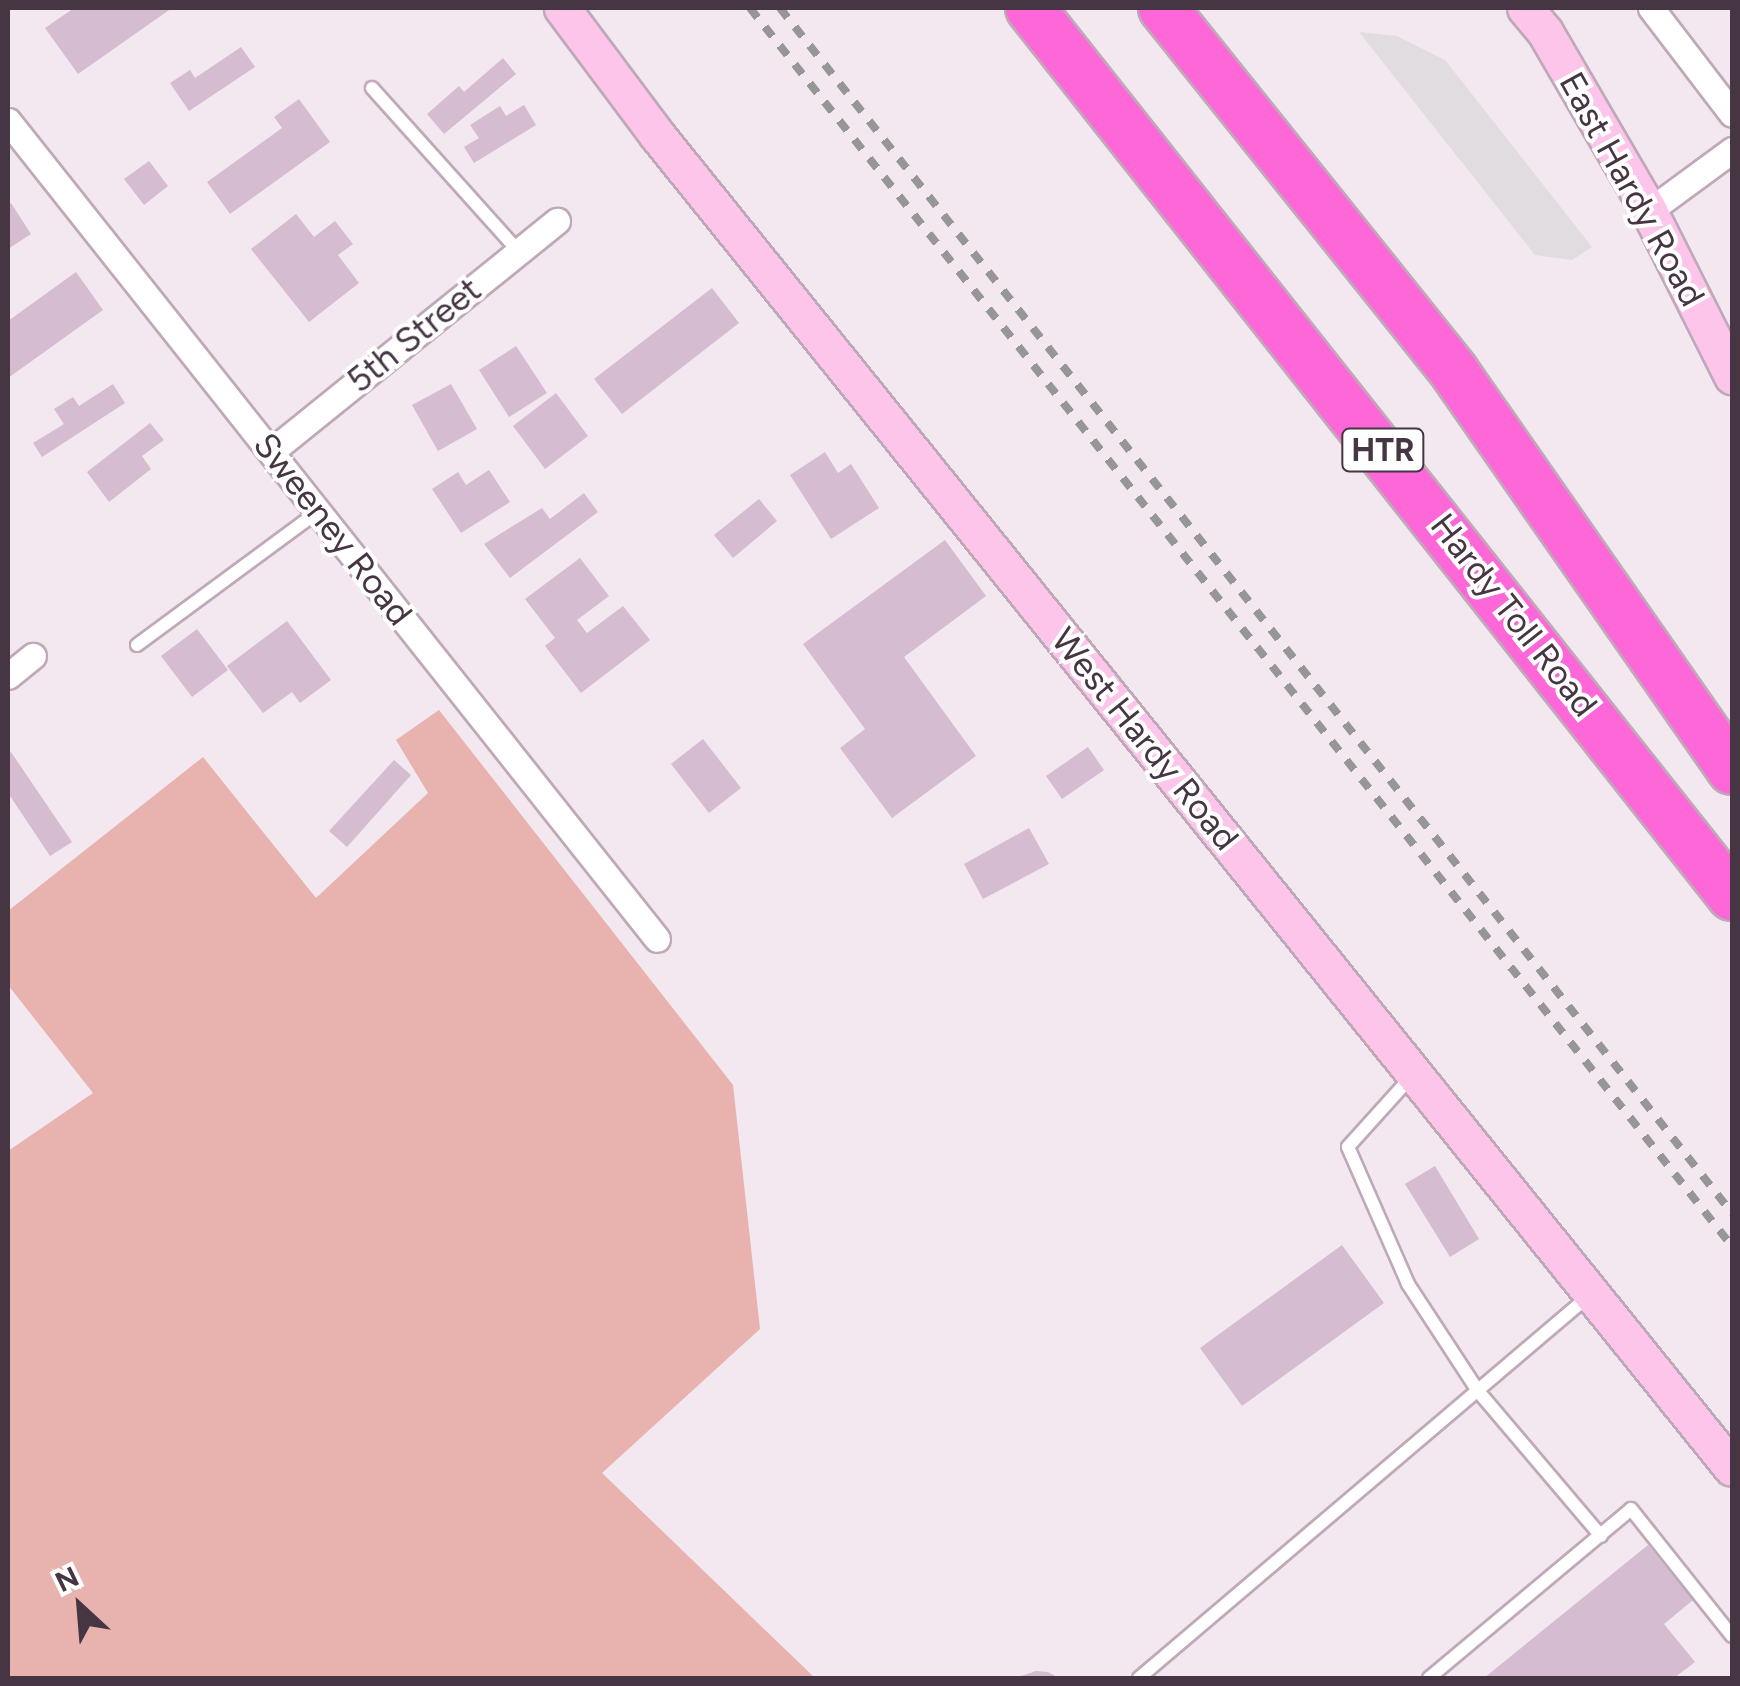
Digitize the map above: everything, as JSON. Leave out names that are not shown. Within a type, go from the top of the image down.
[{"type":"highway","name":"Hardy Toll Road","points":[[1030,8],[1732,896]]},
{"type":"highway","points":[[1162,8],[1455,373],[1732,770]]},
{"type":"main road","name":"West Hardy Road","points":[[562,8],[657,135],[1594,1292],[1732,1468]]},
{"type":"main road","name":"East Hardy Road","points":[[1525,8],[1545,32],[1649,211],[1732,376]]},
{"type":"street","points":[[1650,8],[1732,114]]},
{"type":"street","name":"Sweeney Road","points":[[8,121],[273,450],[656,938]]},
{"type":"street","points":[[1649,211],[1732,150]]},
{"type":"street","name":"5th Street","points":[[273,450],[557,221]]},
{"type":"street","points":[[8,676],[33,656]]},
{"type":"lane","points":[[372,88],[518,251]]},
{"type":"lane","points":[[137,645],[319,511]]},
{"type":"lane","points":[[1414,1074],[1348,1147],[1408,1284],[1478,1391],[1600,1536]]},
{"type":"lane","points":[[1139,1678],[1594,1292]]},
{"type":"lane","points":[[1429,1678],[1630,1509],[1732,1636]]},
{"type":"shaded area","points":[[1359,32],[1397,36],[1445,60],[1592,247],[1572,260],[1535,255]]},
{"type":"shaded area","points":[[439,710],[733,1085],[760,1329],[602,1473],[815,1678],[8,1678],[8,1151],[93,1093],[8,985],[8,911],[203,757],[316,898],[428,793],[396,740]]},
{"type":"building","points":[[74,8],[172,8],[78,74],[45,28]]},
{"type":"building","points":[[241,47],[255,67],[189,111],[170,83],[190,70],[195,78]]},
{"type":"building","points":[[503,58],[516,74],[444,134],[427,114],[459,86],[464,92]]},
{"type":"building","points":[[299,99],[330,142],[230,214],[207,182],[282,128],[274,117]]},
{"type":"building","points":[[524,105],[536,125],[474,163],[464,147],[479,138],[470,125],[500,106],[506,116]]},
{"type":"building","points":[[149,161],[168,186],[144,205],[124,179]]},
{"type":"building","points":[[11,203],[31,234],[8,249],[8,206]]},
{"type":"building","points":[[296,214],[314,237],[335,221],[353,244],[338,255],[359,283],[309,322],[251,249]]},
{"type":"building","points":[[76,272],[103,310],[8,378],[8,321]]},
{"type":"building","points":[[712,288],[739,323],[622,414],[594,379]]},
{"type":"building","points":[[516,346],[547,393],[509,417],[479,370]]},
{"type":"building","points":[[113,384],[125,403],[42,457],[33,443],[64,424],[54,409],[73,397],[79,406]]},
{"type":"building","points":[[451,384],[477,429],[438,451],[412,405]]},
{"type":"building","points":[[556,393],[588,436],[545,469],[513,426]]},
{"type":"building","points":[[150,423],[164,440],[142,456],[151,469],[109,502],[87,472]]},
{"type":"building","points":[[825,452],[838,473],[851,464],[879,508],[831,539],[790,475]]},
{"type":"building","points":[[489,470],[510,502],[461,533],[432,489],[458,472],[466,485]]},
{"type":"building","points":[[584,493],[598,512],[510,578],[484,544],[542,508],[550,519]]},
{"type":"building","points":[[759,499],[777,521],[733,558],[714,535]]},
{"type":"building","points":[[945,540],[986,596],[904,657],[976,756],[892,818],[840,748],[865,729],[803,644]]},
{"type":"building","points":[[580,558],[609,596],[577,620],[587,633],[623,606],[650,640],[581,693],[545,646],[555,638],[525,599]]},
{"type":"building","points":[[287,621],[331,680],[300,703],[292,692],[263,713],[227,666]]},
{"type":"building","points":[[197,629],[228,670],[192,697],[161,656]]},
{"type":"building","points":[[703,739],[741,788],[709,813],[671,764]]},
{"type":"building","points":[[1088,747],[1104,770],[1062,799],[1046,776]]},
{"type":"building","points":[[11,752],[72,842],[50,856],[8,793]]},
{"type":"building","points":[[394,760],[411,775],[347,847],[329,831]]},
{"type":"building","points":[[1029,828],[1049,864],[983,899],[964,864]]},
{"type":"building","points":[[1435,1166],[1479,1239],[1450,1257],[1405,1184]]},
{"type":"building","points":[[1342,1245],[1384,1303],[1242,1406],[1200,1348]]},
{"type":"building","points":[[1648,1545],[1693,1600],[1664,1624],[1695,1662],[1674,1678],[1484,1678]]},
{"type":"building","points":[[1036,1671],[1048,1672],[1059,1678],[1015,1678]]},
{"type":"railway","points":[[750,8],[1732,1246]]},
{"type":"railway","points":[[780,8],[1732,1213]]}]
